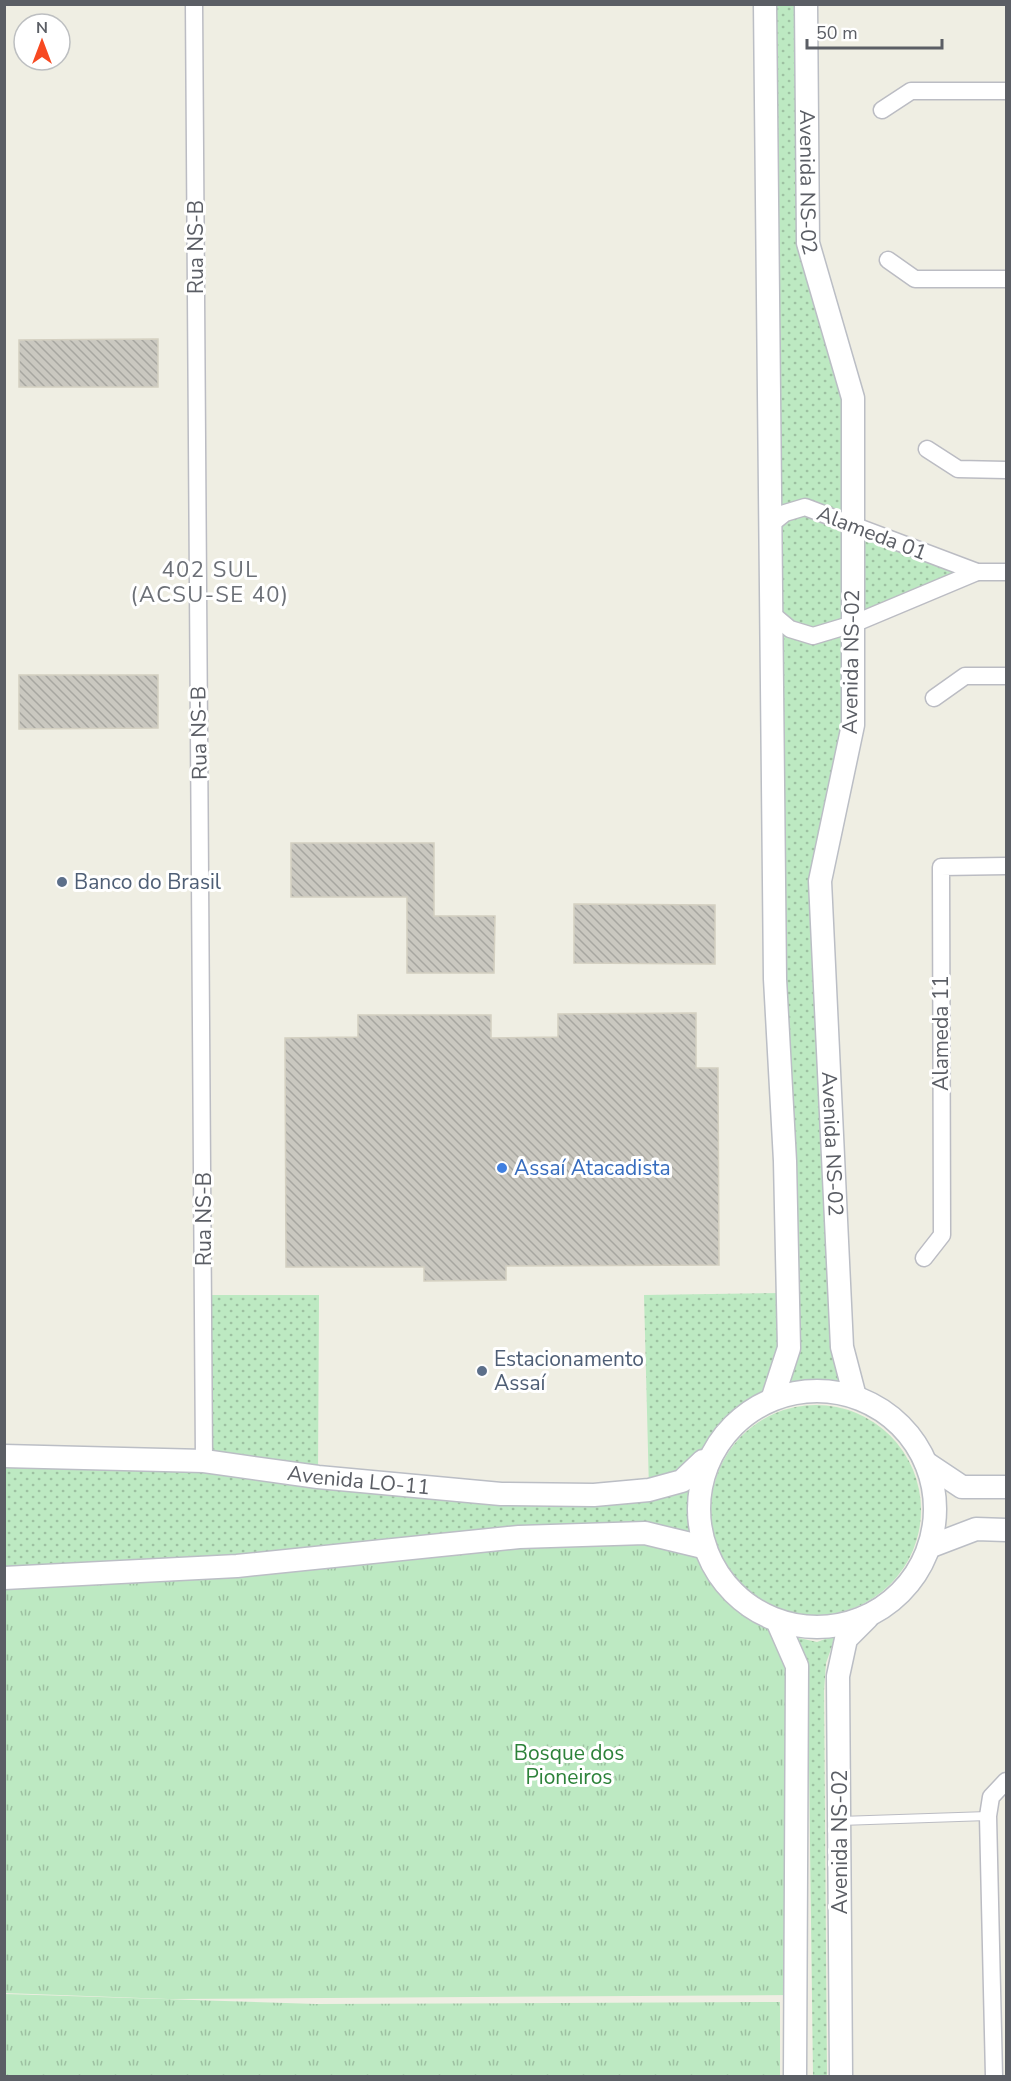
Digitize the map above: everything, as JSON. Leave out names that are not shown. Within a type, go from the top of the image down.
[{"type":"street","name":"Rua NS-B","points":[[194,4],[204,1461]]},
{"type":"street","name":"Avenida NS-02","points":[[765,4],[775,980],[786,1161],[789,1348],[774,1394]]},
{"type":"street","name":"Avenida NS-02","points":[[806,4],[808,243],[853,398],[853,725],[820,881],[842,1347],[855,1393]]},
{"type":"street","points":[[882,110],[911,91],[1006,91]]},
{"type":"street","points":[[888,260],[915,279],[1006,279]]},
{"type":"street","points":[[927,449],[958,470],[1006,470]]},
{"type":"street","name":"Alameda 01","points":[[770,525],[785,513],[805,507],[977,572],[1006,572]]},
{"type":"street","name":"Alameda 01","points":[[771,613],[790,629],[813,636],[853,624],[977,572]]},
{"type":"street","points":[[934,698],[965,676],[1006,676]]},
{"type":"street","name":"Alameda 11","points":[[924,1258],[942,1235],[941,867],[1006,866]]},
{"type":"street","points":[[774,1394],[855,1393],[909,1435],[926,1463],[937,1501],[934,1545],[976,1529],[1006,1530]]},
{"type":"street","name":"Avenida LO-11","points":[[4,1456],[204,1461],[318,1477],[501,1494],[594,1496],[649,1490],[682,1480],[704,1461],[732,1425],[774,1394]]},
{"type":"street","points":[[704,1461],[698,1511],[703,1547],[726,1585],[779,1625],[834,1625],[867,1618]]},
{"type":"street","points":[[926,1463],[962,1486],[1006,1487]]},
{"type":"street","points":[[4,1578],[237,1566],[519,1537],[645,1533],[703,1547]]},
{"type":"street","name":"Avenida NS-02","points":[[841,2076],[838,1676],[846,1639],[867,1618],[911,1585],[934,1545]]},
{"type":"street","name":"Avenida NS-02","points":[[779,1625],[797,1666],[795,2076]]},
{"type":"street","points":[[994,2076],[987,1816],[991,1797],[1006,1781]]},
{"type":"lane","points":[[839,1821],[987,1816]]},
{"type":"green space","points":[[765,5],[806,5],[808,243],[853,398],[853,525],[977,572],[853,624],[853,725],[820,881],[854,1393],[774,1394],[732,1425],[703,1461],[698,1511],[703,1547],[5,1578],[4,1456],[204,1461],[204,1295],[319,1295],[318,1475],[649,1490],[644,1295],[787,1293]]},
{"type":"green space","points":[[806,1405],[826,1405],[847,1409],[866,1417],[875,1422],[897,1443],[909,1460],[917,1479],[921,1510],[917,1541],[909,1560],[904,1569],[883,1591],[866,1603],[847,1611],[826,1615],[806,1615],[785,1611],[757,1598],[728,1569],[715,1541],[711,1520],[711,1500],[715,1479],[728,1451],[757,1422],[785,1409]]},
{"type":"green space","name":"Bosque dos Pioneiros","points":[[519,1537],[703,1547],[726,1585],[779,1625],[797,1666],[794,1995],[168,1999],[5,1993],[5,1578]]},
{"type":"green space","points":[[836,1635],[826,1663],[824,1691],[827,2076],[813,2076],[808,1688],[790,1636],[817,1642]]},
{"type":"green space","points":[[5,1994],[316,2004],[780,2002],[780,2076],[5,2076]]},
{"type":"building","points":[[158,339],[158,387],[19,387],[19,340]]},
{"type":"building","points":[[19,675],[158,675],[158,728],[19,729]]},
{"type":"building","points":[[291,843],[434,843],[434,916],[495,916],[494,973],[407,973],[407,897],[291,897]]},
{"type":"building","points":[[574,904],[715,905],[715,964],[574,963]]},
{"type":"building","name":"Assaí Atacadista","points":[[696,1013],[696,1068],[718,1068],[719,1265],[506,1266],[506,1280],[424,1281],[424,1267],[286,1267],[285,1038],[358,1037],[358,1015],[491,1015],[491,1038],[558,1037],[558,1014]]},
{"type":"place","name":"Banco do Brasil","points":[[62,882]]},
{"type":"place","name":"Assaí Atacadista","points":[[502,1168]]},
{"type":"place","name":"Estacionamento Assaí","points":[[482,1371]]},
{"type":"district","name":"402 SUL (ACSU-SE 40)","points":[[210,582]]}]
